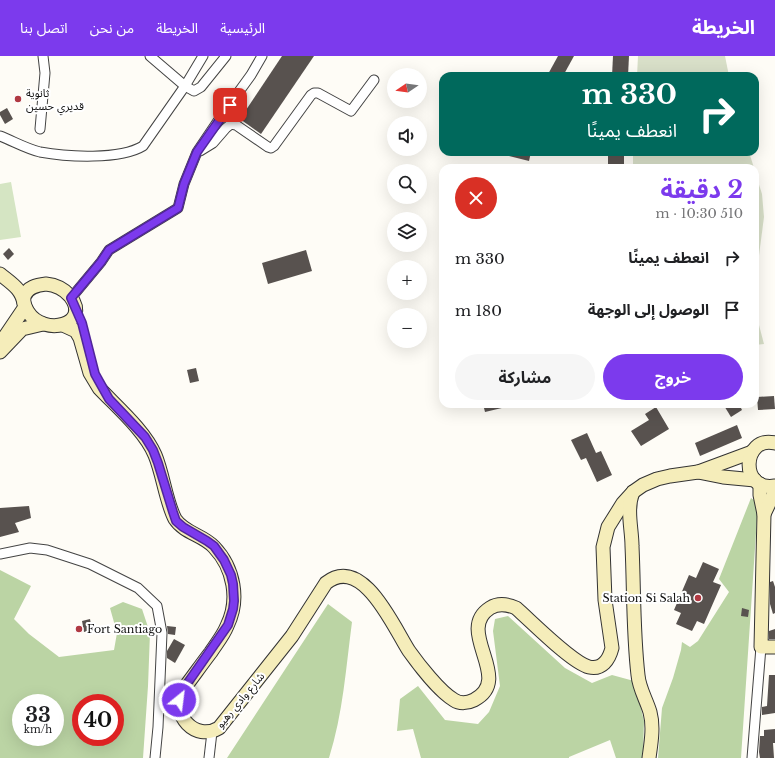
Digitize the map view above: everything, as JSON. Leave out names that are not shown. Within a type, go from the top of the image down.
[{"type":"street","points":[[40,129],[45,72],[43,56]]},
{"type":"street","points":[[150,56],[185,86],[194,91],[201,86],[226,56]]},
{"type":"street","points":[[0,136],[39,152],[68,156],[124,154],[137,150],[143,146],[185,86],[203,56]]},
{"type":"street","points":[[0,273],[23,295],[25,306],[31,316],[43,324],[51,326],[67,324],[73,318],[73,303],[109,250],[178,208],[184,184],[197,152],[252,75],[262,56]]},
{"type":"street","points":[[197,152],[213,143],[231,124],[236,125],[271,148],[314,93],[318,93],[349,112],[374,80]]},
{"type":"street","points":[[0,273],[19,282],[35,286]]},
{"type":"street","points":[[0,344],[25,306],[25,296],[27,291],[35,286],[52,285],[63,289],[73,303]]},
{"type":"street","name":"شارع وادي رهيو","points":[[73,303],[82,323],[95,374],[109,399]]},
{"type":"street","points":[[0,352],[22,328],[43,324]]},
{"type":"street","name":"شارع وادي رهيو","points":[[62,325],[76,331],[82,342],[92,377],[99,388],[145,437],[153,450],[176,521],[214,546],[224,560],[231,575],[234,601],[228,625],[182,691],[179,700],[181,714],[184,720],[190,726],[201,732],[212,732],[219,728],[292,636],[322,589],[332,579],[339,577],[350,578],[369,590],[383,606],[420,666],[453,700],[466,703],[480,696],[488,684],[489,674],[480,644],[478,628],[480,620],[488,609],[494,606],[509,605],[516,608],[581,664],[595,667],[601,666],[607,661],[610,655],[611,640],[604,600],[603,547],[608,527],[623,503],[633,492]]},
{"type":"street","points":[[752,758],[761,647],[764,514],[758,482],[749,470],[748,463],[752,452],[757,446],[764,443],[775,442]]},
{"type":"street","points":[[649,758],[652,721],[650,712],[639,686],[636,638],[632,530],[629,505],[633,492],[643,484],[657,479],[698,472],[752,452]]},
{"type":"street","points":[[698,472],[758,482],[765,486],[775,486]]},
{"type":"street","points":[[764,514],[775,491]]},
{"type":"street","points":[[0,554],[30,548],[47,550],[90,564],[138,588],[157,606],[162,633],[158,727],[154,758]]},
{"type":"street","points":[[761,647],[775,647]]},
{"type":"street","points":[[209,758],[212,732]]},
{"type":"green space","points":[[638,56],[725,56],[728,72],[637,72]]},
{"type":"green space","points":[[633,156],[750,156],[753,164],[633,164]]},
{"type":"green space","points":[[11,182],[21,237],[0,240],[0,184]]},
{"type":"green space","points":[[759,185],[762,194],[764,217],[759,255]]},
{"type":"green space","points":[[759,325],[764,344],[759,345]]},
{"type":"green space","points":[[751,498],[758,503],[741,758],[658,758],[662,708],[673,678],[682,642],[690,647],[698,641],[729,592],[719,579]]},
{"type":"green space","points":[[0,570],[31,586],[14,619],[29,634],[59,657],[114,650],[117,633],[110,608],[123,602],[142,609],[150,633],[143,758],[0,758]]},
{"type":"green space","points":[[328,604],[352,622],[338,725],[329,758],[227,758]]},
{"type":"green space","points":[[508,616],[565,668],[592,683],[612,675],[634,681],[644,721],[642,758],[616,758],[610,740],[569,758],[421,758],[413,729],[397,731],[400,699],[418,686],[445,720],[478,724],[489,712],[500,686],[493,631],[495,619]]},
{"type":"building","points":[[282,56],[314,56],[261,134],[240,119]]},
{"type":"building","points":[[558,56],[574,56],[565,72],[549,72]]},
{"type":"building","points":[[613,56],[629,56],[628,72],[612,72]]},
{"type":"building","points":[[7,108],[13,119],[5,124],[0,112]]},
{"type":"building","points":[[509,156],[530,156],[529,161]]},
{"type":"building","points":[[608,156],[624,156],[624,164],[608,164]]},
{"type":"building","points":[[9,248],[14,254],[8,260],[3,254]]},
{"type":"building","points":[[306,250],[312,271],[268,284],[262,263]]},
{"type":"building","points":[[196,368],[199,381],[190,383],[187,370]]},
{"type":"building","points":[[774,396],[775,409],[758,410],[759,397]]},
{"type":"building","points":[[484,408],[502,408],[485,412]]},
{"type":"building","points":[[657,408],[669,429],[641,446],[631,431],[649,420],[645,414]]},
{"type":"building","points":[[725,408],[741,408],[742,410],[731,417]]},
{"type":"building","points":[[737,425],[742,438],[700,456],[695,443]]},
{"type":"building","points":[[587,433],[596,453],[601,451],[612,475],[597,482],[586,458],[581,460],[571,440]]},
{"type":"building","points":[[29,506],[31,518],[15,523],[19,532],[0,537],[0,508]]},
{"type":"building","name":"Station Si Salah","points":[[703,562],[719,569],[713,582],[721,585],[704,624],[697,621],[692,631],[676,624],[681,613],[674,610],[689,575],[696,578]]},
{"type":"building","points":[[773,581],[775,587],[775,613],[773,614],[770,604],[770,582]]},
{"type":"building","points":[[742,608],[749,610],[748,617],[741,616]]},
{"type":"building","points":[[90,619],[92,630],[84,632],[82,621]]},
{"type":"building","points":[[167,626],[176,627],[175,635],[168,634]]},
{"type":"building","points":[[775,629],[775,639],[769,639],[769,631]]},
{"type":"building","points":[[174,639],[185,645],[175,663],[167,658],[167,651]]},
{"type":"building","points":[[769,675],[775,675],[775,713],[762,715],[762,707],[767,706]]},
{"type":"building","points":[[775,729],[775,743],[773,743],[774,758],[760,758],[760,736],[764,736],[764,730]]},
{"type":"place","name":"ثانوية قديري حسين","points":[[18,99]]},
{"type":"place","name":"Station Si Salah","points":[[698,598]]},
{"type":"place","name":"Fort Santiago","points":[[79,629]]},
{"type":"route","points":[[179,700],[182,691],[224,633],[231,618],[234,601],[231,575],[224,560],[214,546],[176,521],[153,450],[145,437],[109,399],[95,374],[82,323],[71,298],[109,250],[178,208],[184,184],[197,152],[230,105]]}]
